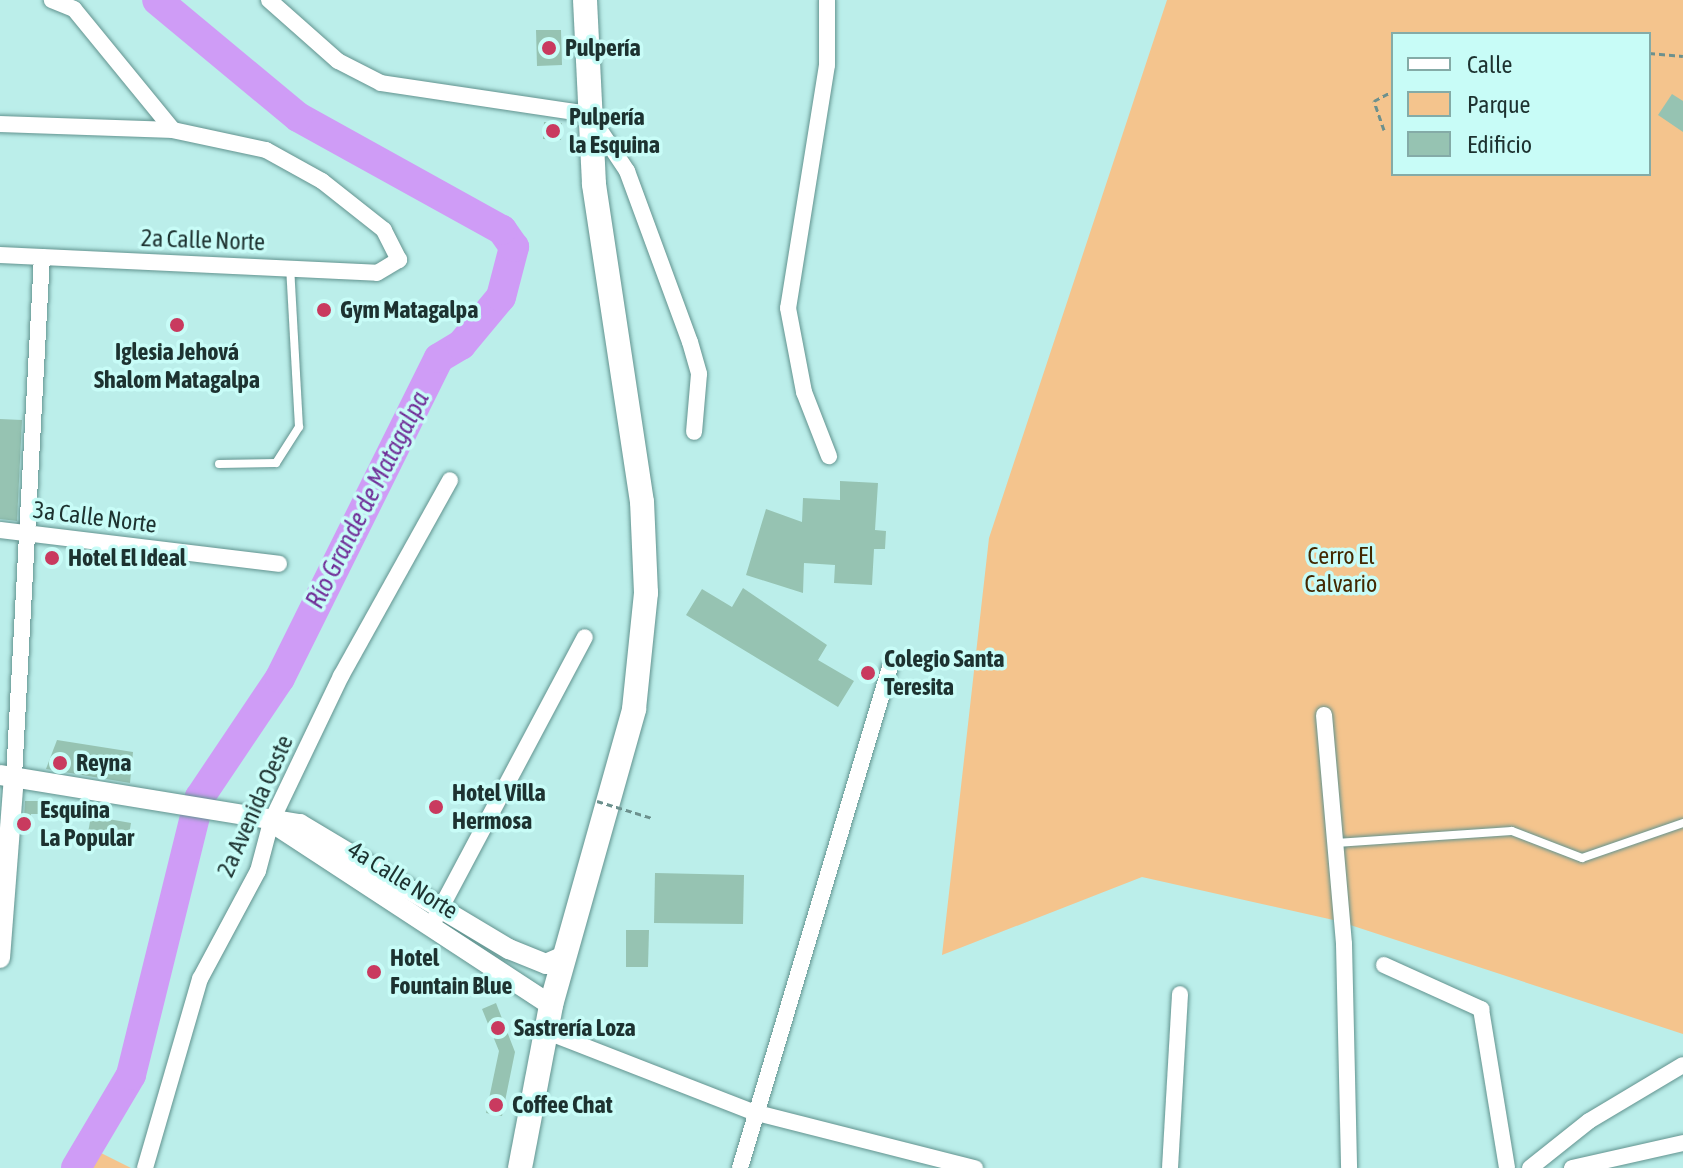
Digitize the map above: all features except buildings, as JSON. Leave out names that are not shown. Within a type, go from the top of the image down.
[{"type":"main road","points":[[520,1168],[551,1005],[623,758],[646,593],[642,502],[617,362],[589,114],[585,0]]},
{"type":"street","points":[[52,0],[93,30],[173,130]]},
{"type":"street","points":[[269,0],[338,61],[381,83],[589,114],[627,171],[690,342],[699,374],[694,432]]},
{"type":"street","points":[[294,0],[294,20]]},
{"type":"street","points":[[827,0],[827,65],[788,308],[804,392],[829,456]]},
{"type":"street","points":[[0,124],[173,130]]},
{"type":"street","name":"2a Calle Norte","points":[[0,255],[377,273],[399,260],[384,230],[322,181],[266,150],[173,130]]},
{"type":"street","points":[[0,958],[7,776],[42,257]]},
{"type":"street","name":"2a Avenida Oeste","points":[[145,1168],[200,979],[258,871],[264,820],[450,480]]},
{"type":"street","name":"3a Calle Norte","points":[[0,530],[279,564]]},
{"type":"street","points":[[432,928],[440,906],[470,862],[585,637]]},
{"type":"street","points":[[740,1168],[753,1112],[890,667]]},
{"type":"street","points":[[1324,715],[1336,843],[1349,1168]]},
{"type":"street","name":"4a Calle Norte","points":[[7,776],[163,797],[324,835],[536,962],[564,956]]},
{"type":"street","name":"4a Calle Norte","points":[[264,820],[551,1005]]},
{"type":"street","points":[[1384,965],[1481,1009],[1507,1168]]},
{"type":"street","points":[[1170,1168],[1180,994]]},
{"type":"street","points":[[545,1031],[753,1112],[975,1168]]},
{"type":"street","points":[[1530,1168],[1589,1121],[1683,1065]]},
{"type":"street","points":[[1572,1168],[1683,1143]]},
{"type":"lane","points":[[219,464],[276,463],[299,427],[290,267]]},
{"type":"lane","points":[[1336,843],[1512,831],[1582,858],[1683,823]]},
{"type":"path","points":[[1651,53],[1683,56]]},
{"type":"path","points":[[1384,130],[1374,101],[1391,92]]},
{"type":"path","points":[[597,801],[652,818]]},
{"type":"green space","name":"Cerro El Calvario","points":[[1167,0],[1683,0],[1683,1034],[1338,921],[1142,877],[942,955],[989,538]]},
{"type":"green space","points":[[89,1147],[131,1168],[76,1168]]},
{"type":"waterway","name":"Río Grande de Matagalpa","points":[[76,1168],[131,1075],[200,797],[280,678],[439,358],[461,345],[501,297],[514,247],[502,230],[298,117],[157,0]]},
{"type":"place","name":"Pulpería","points":[[549,48]]},
{"type":"place","name":"Pulpería la Esquina","points":[[553,131]]},
{"type":"place","name":"Gym Matagalpa","points":[[324,310]]},
{"type":"place","name":"Iglesia Jehová Shalom Matagalpa","points":[[177,325]]},
{"type":"place","name":"Hotel El Ideal","points":[[52,558]]},
{"type":"place","name":"Colegio Santa Teresita","points":[[868,673]]},
{"type":"place","name":"Reyna","points":[[60,763]]},
{"type":"place","name":"Hotel Villa Hermosa","points":[[436,807]]},
{"type":"place","name":"Esquina La Popular","points":[[24,824]]},
{"type":"place","name":"Hotel Fountain Blue","points":[[374,972]]},
{"type":"place","name":"Sastrería Loza","points":[[498,1028]]},
{"type":"place","name":"Coffee Chat","points":[[496,1105]]}]
